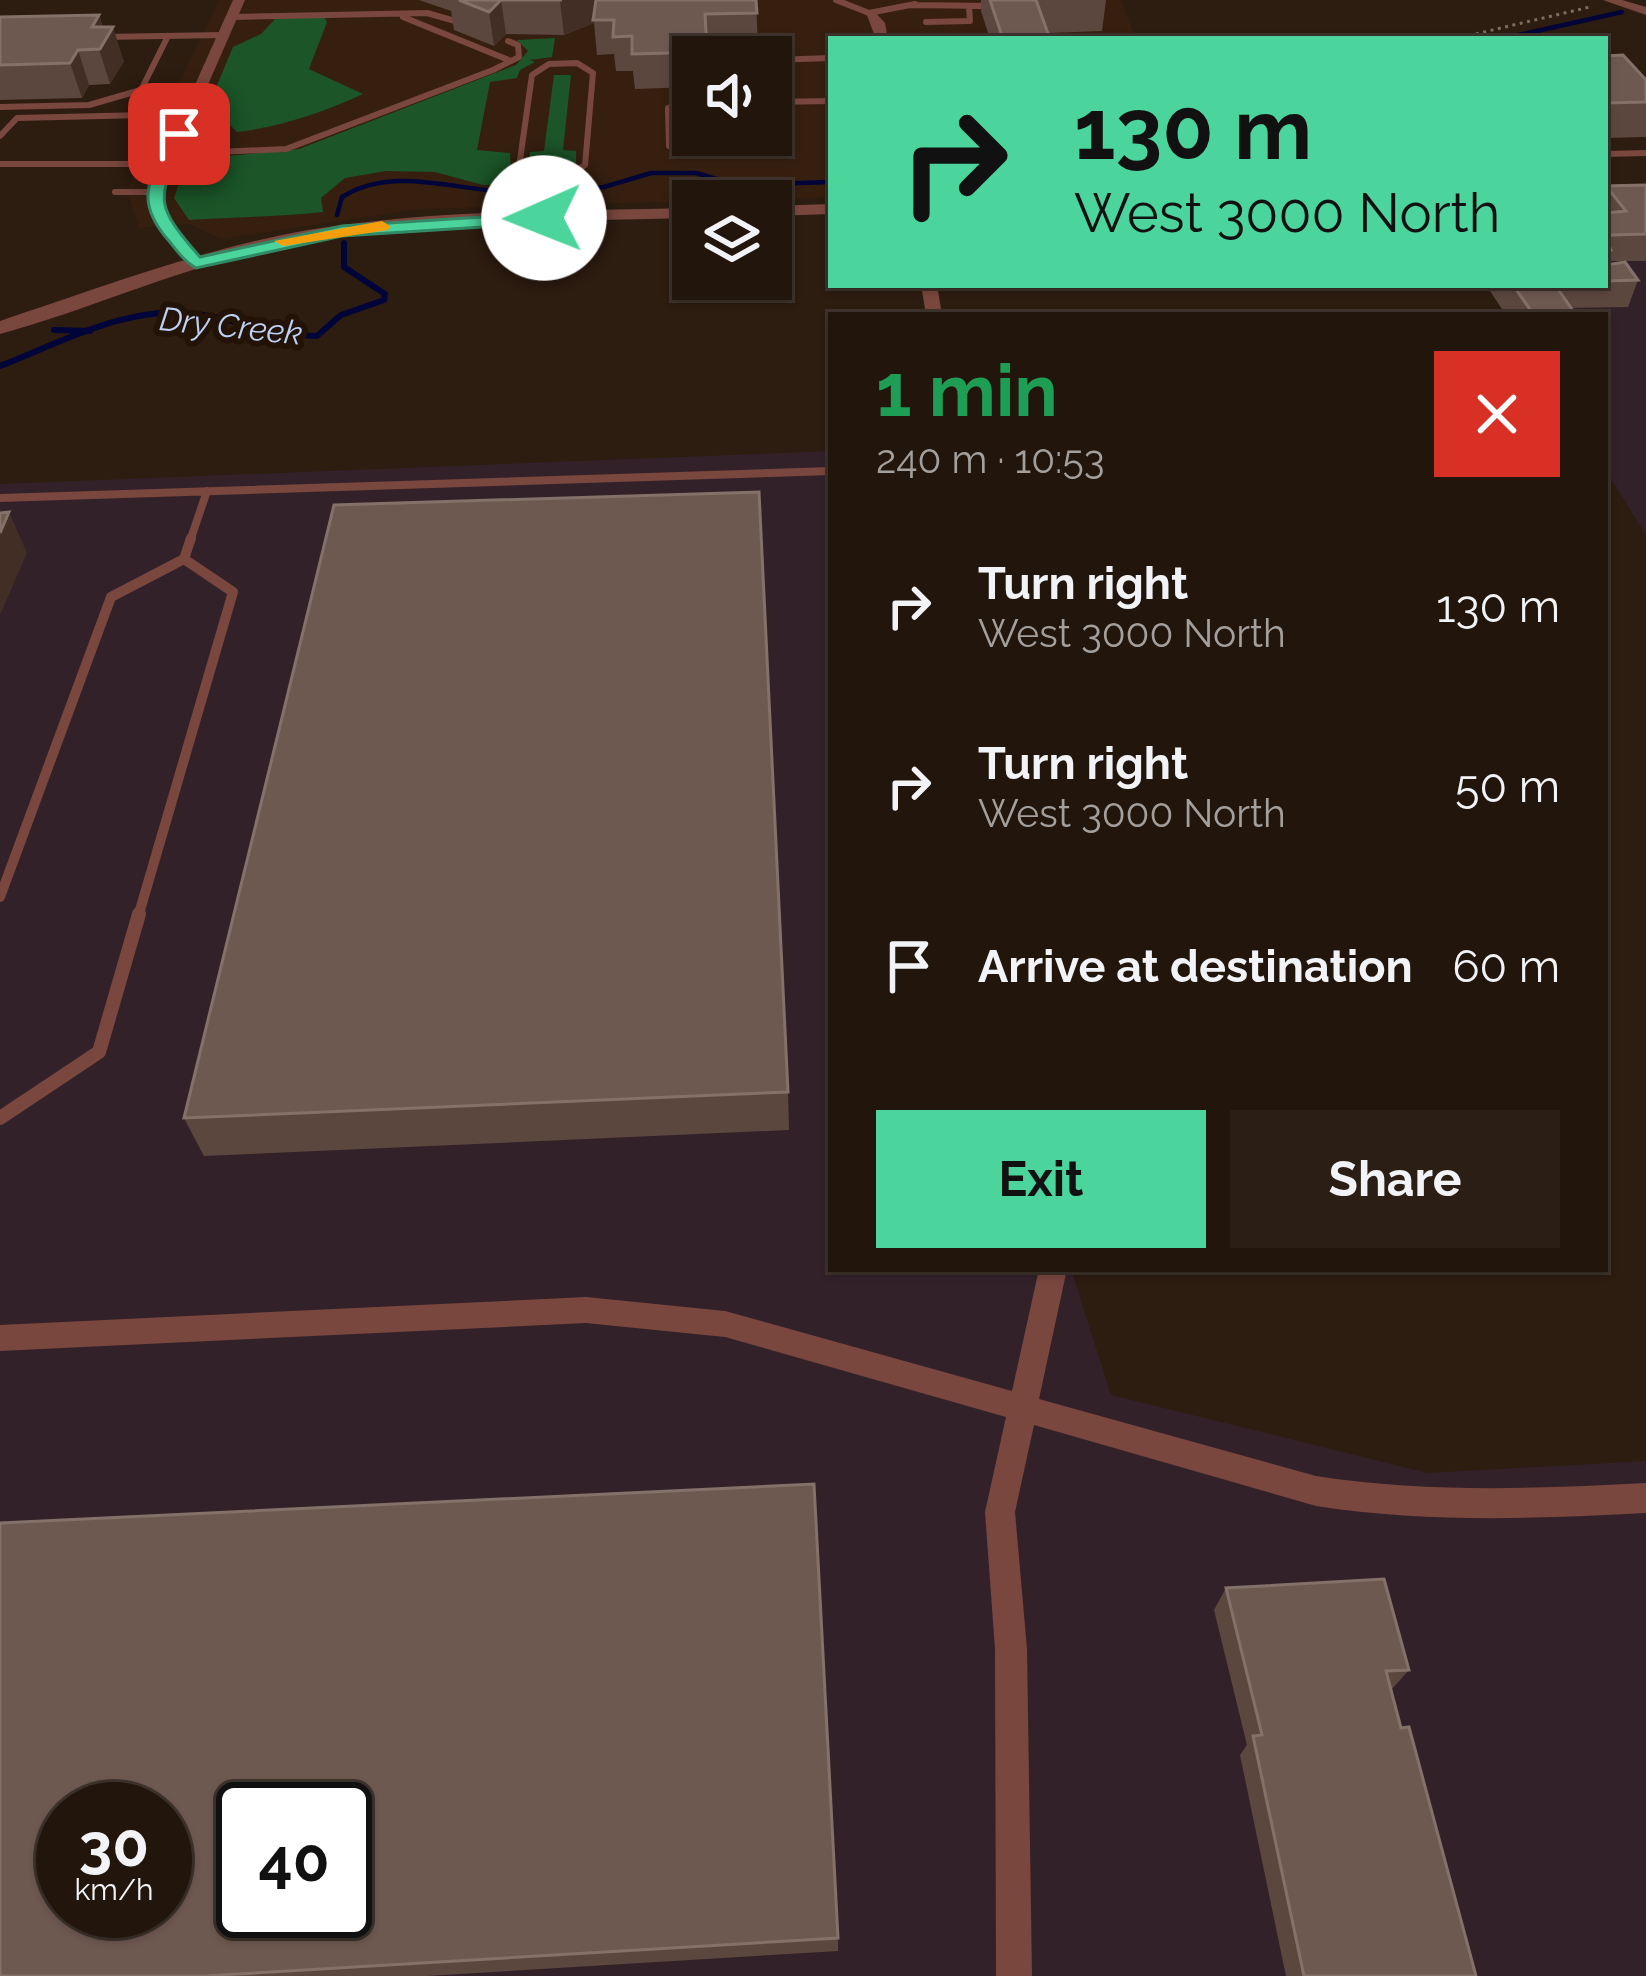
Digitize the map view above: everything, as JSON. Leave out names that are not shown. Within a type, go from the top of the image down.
[{"type":"street","points":[[196,262],[161,222],[154,192],[239,0]]},
{"type":"street","points":[[1605,2],[1646,11]]},
{"type":"street","points":[[868,13],[879,23],[881,36]]},
{"type":"street","points":[[792,210],[828,209]]},
{"type":"street","points":[[0,328],[196,262],[342,231],[672,214]]},
{"type":"street","points":[[1014,1976],[1011,1649],[1000,1513],[1052,1272]]},
{"type":"street","points":[[0,1338],[545,1311],[627,1312],[725,1324],[1274,1481],[1358,1499],[1470,1507],[1646,1498]]},
{"type":"lane","points":[[385,14],[389,0]]},
{"type":"lane","points":[[836,0],[868,13],[923,0]]},
{"type":"lane","points":[[910,5],[1010,6]]},
{"type":"lane","points":[[926,22],[970,21],[969,7]]},
{"type":"lane","points":[[231,17],[397,14],[445,16],[467,25]]},
{"type":"lane","points":[[397,14],[512,61]]},
{"type":"lane","points":[[101,38],[224,35]]},
{"type":"lane","points":[[141,89],[164,36]]},
{"type":"lane","points":[[0,164],[168,159],[286,149],[512,61],[519,57],[518,45],[508,41]]},
{"type":"lane","points":[[792,59],[828,58]]},
{"type":"lane","points":[[578,63],[593,73],[585,165],[572,175],[552,177],[536,178],[520,167],[532,75],[549,64],[578,63]]},
{"type":"lane","points":[[0,107],[89,105],[141,89],[200,88]]},
{"type":"lane","points":[[792,102],[828,101]]},
{"type":"lane","points":[[672,107],[668,108],[672,146]]},
{"type":"lane","points":[[0,136],[17,118],[188,113]]},
{"type":"lane","points":[[1608,154],[1646,153]]},
{"type":"lane","points":[[544,218],[552,177]]},
{"type":"lane","points":[[115,192],[154,192]]},
{"type":"lane","points":[[0,498],[828,471]]},
{"type":"lane","points":[[0,897],[111,597],[184,559],[207,491]]},
{"type":"lane","points":[[0,1118],[99,1052],[233,592],[184,559]]},
{"type":"path","points":[[1466,36],[1605,2]]},
{"type":"shaded area","points":[[219,0],[1121,0],[1135,36],[828,36],[828,197],[792,198],[792,180],[672,180],[672,202],[419,209],[221,239],[189,224],[139,228],[127,191]]},
{"type":"shaded area","points":[[1646,190],[1646,535],[1608,474],[1608,312],[1520,312],[1608,288],[1608,191]]},
{"type":"shaded area","points":[[828,451],[828,1272],[1072,1272],[1111,1395],[1428,1473],[1646,1461],[1646,1976],[0,1976],[0,484]]},
{"type":"green space","points":[[324,17],[327,22],[309,69],[363,94],[302,118],[237,132],[227,122],[204,116],[233,47],[261,34],[276,18]]},
{"type":"green space","points":[[555,38],[552,57],[530,60],[535,62],[520,70],[517,78],[490,82],[477,150],[510,153],[511,171],[534,183],[483,185],[435,172],[386,171],[345,178],[321,198],[323,212],[189,220],[174,198],[187,160],[299,149],[516,65],[528,51],[517,40]]},
{"type":"green space","points":[[554,75],[571,75],[563,150],[576,151],[576,163],[547,173],[529,168],[530,152],[544,151]]},
{"type":"building","points":[[459,0],[501,0],[489,12]]},
{"type":"building","points":[[596,0],[756,0],[757,13],[705,14],[706,36],[672,36],[672,53],[632,54],[632,36],[613,37],[614,20],[593,20]]},
{"type":"building","points":[[990,0],[1036,0],[1049,36],[1002,36]]},
{"type":"building","points":[[99,15],[92,27],[113,27],[100,49],[78,50],[70,63],[0,65],[0,17]]},
{"type":"building","points":[[1623,55],[1646,80],[1646,102],[1608,103],[1608,56]]},
{"type":"building","points":[[1646,185],[1646,234],[1608,237],[1608,213],[1626,211],[1608,186]]},
{"type":"building","points":[[1625,262],[1638,280],[1608,281],[1608,265]]},
{"type":"building","points":[[1515,288],[1557,288],[1574,312],[1532,312]]},
{"type":"building","points":[[759,492],[788,1092],[184,1118],[334,505]]},
{"type":"building","points":[[814,1484],[838,1938],[205,1976],[0,1976],[0,1523]]},
{"type":"building","points":[[1384,1579],[1409,1670],[1386,1671],[1401,1728],[1409,1727],[1476,1976],[1304,1976],[1253,1736],[1262,1735],[1226,1588]]},
{"type":"waterway","name":"Dry Creek","points":[[1514,36],[1622,12]]},
{"type":"waterway","name":"Dry Creek","points":[[569,190],[604,187],[651,173],[696,173],[737,185],[828,182]]},
{"type":"waterway","name":"Dry Creek","points":[[337,215],[342,197],[386,182],[529,192]]},
{"type":"waterway","name":"Dry Creek","points":[[86,331],[172,312],[317,336],[341,315],[384,300],[385,294],[344,267],[344,243]]},
{"type":"waterway","points":[[54,330],[86,331]]},
{"type":"waterway","name":"Dry Creek","points":[[0,366],[86,331]]},
{"type":"slow traffic","points":[[283,241],[382,226]]},
{"type":"route","points":[[179,134],[156,185],[154,206],[161,222],[196,262],[342,231],[544,218]]}]
